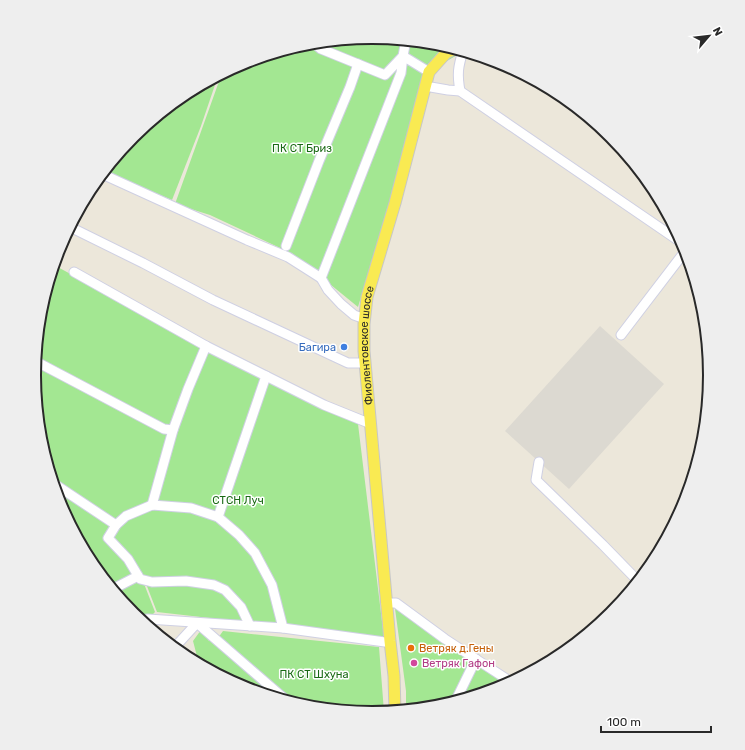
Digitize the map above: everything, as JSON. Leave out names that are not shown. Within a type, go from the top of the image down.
[{"type":"main road","points":[[428,72],[447,52]]},
{"type":"main road","name":"Фиолентовское шоссе","points":[[395,706],[394,676],[386,603],[364,351],[365,319],[367,297],[395,202],[428,72]]},
{"type":"street","points":[[321,278],[401,73],[405,45]]},
{"type":"street","points":[[320,48],[385,75],[403,56]]},
{"type":"street","points":[[403,56],[428,72]]},
{"type":"street","points":[[460,91],[458,76],[459,63],[462,56]]},
{"type":"street","points":[[286,246],[358,64]]},
{"type":"street","points":[[425,86],[460,91],[674,238]]},
{"type":"street","points":[[107,176],[288,258],[321,278],[328,290],[341,304],[354,315],[365,319]]},
{"type":"street","points":[[74,229],[143,262],[213,300],[341,360],[348,363],[366,363]]},
{"type":"street","points":[[621,334],[682,256]]},
{"type":"street","points":[[74,272],[206,346],[324,405],[371,424]]},
{"type":"street","points":[[152,505],[173,430],[188,388],[206,346]]},
{"type":"street","points":[[41,364],[164,429],[173,430]]},
{"type":"street","points":[[218,517],[266,376]]},
{"type":"street","points":[[539,462],[536,480],[635,577]]},
{"type":"street","points":[[61,489],[116,525]]},
{"type":"street","points":[[250,626],[241,607],[225,590],[214,585],[186,581],[152,582],[140,579],[128,559],[108,538],[116,525],[126,516],[152,505],[191,508],[218,517],[255,553],[272,585],[282,628]]},
{"type":"street","points":[[118,587],[138,576]]},
{"type":"street","points":[[386,603],[396,603],[445,639],[505,678]]},
{"type":"street","points":[[149,619],[282,628],[385,642],[390,641]]},
{"type":"street","points":[[178,643],[197,623]]},
{"type":"street","points":[[197,623],[277,692]]},
{"type":"street","points":[[458,695],[476,659]]},
{"type":"green space","name":"ПК СТ Бриз","points":[[351,44],[394,44],[416,46],[457,55],[428,72],[358,307],[293,254],[210,215],[175,204],[219,82],[266,61],[329,46]]},
{"type":"green space","points":[[215,84],[201,126],[172,200],[110,174],[123,156],[154,126],[188,99]]},
{"type":"green space","name":"СТСН Луч","points":[[59,268],[269,382],[358,424],[384,638],[157,612],[143,576],[113,535],[111,538],[141,576],[155,612],[148,619],[123,594],[85,541],[66,502],[60,486],[120,525],[60,485],[47,440],[42,397],[42,353],[47,310]]},
{"type":"green space","points":[[394,601],[508,677],[479,689],[416,704],[406,705],[406,691]]},
{"type":"green space","name":"ПК СТ Шхуна","points":[[201,630],[209,641],[218,638],[223,631],[379,647],[384,706],[329,704],[266,689],[226,672],[197,656],[193,641]]},
{"type":"shaded area","points":[[600,326],[664,384],[569,489],[505,431]]},
{"type":"place","name":"Багира","points":[[344,347]]},
{"type":"place","name":"Ветряк д.Гены","points":[[411,648]]},
{"type":"place","name":"Ветряк Гафон","points":[[414,663]]}]
